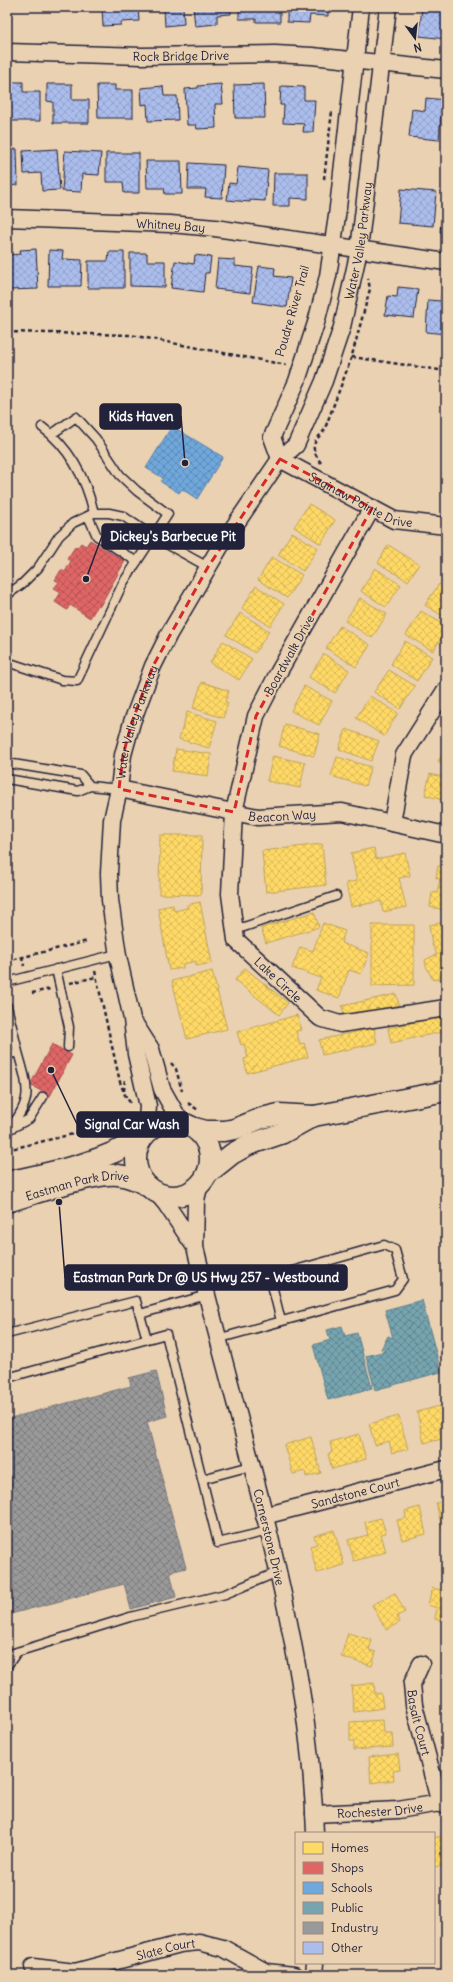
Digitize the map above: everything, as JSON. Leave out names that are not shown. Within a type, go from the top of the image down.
[{"type":"street","name":"Water Valley Parkway","points":[[280,459],[272,437],[297,381],[309,345],[328,276],[333,247],[361,7]]},
{"type":"street","name":"Water Valley Parkway","points":[[144,1136],[148,1106],[136,1054],[132,1019],[117,954],[113,929],[109,873],[112,820],[119,789],[123,755],[132,722],[153,666],[208,566],[280,459],[296,445],[324,381],[365,251],[381,63],[388,7]]},
{"type":"street","name":"Rock Bridge Drive","points":[[7,52],[156,56],[275,54],[354,60],[446,70]]},
{"type":"street","name":"Whitney Bay","points":[[7,218],[170,224],[229,230],[333,247],[446,262]]},
{"type":"street","name":"Saginaw Pointe Drive","points":[[280,459],[394,520],[446,526]]},
{"type":"street","name":"Boardwalk Drive","points":[[234,812],[256,716],[277,675],[372,508]]},
{"type":"street","points":[[392,823],[404,755],[446,689]]},
{"type":"street","name":"Beacon Way","points":[[119,789],[258,817],[342,812],[446,835]]},
{"type":"street","name":"Lake Circle","points":[[234,812],[230,894],[236,940],[320,1018],[340,1024],[446,1008]]},
{"type":"street","name":"Water Valley Parkway","points":[[132,1019],[151,1049],[162,1089],[191,1121]]},
{"type":"street","points":[[314,1116],[284,1133],[248,1145],[232,1154],[203,1178],[191,1191],[180,1195],[168,1196],[151,1189],[140,1177],[136,1167],[138,1146],[144,1136],[156,1126],[168,1123],[191,1121],[206,1131],[224,1131],[235,1129],[262,1118],[279,1114],[314,1116],[446,1091]]},
{"type":"street","points":[[191,1121],[206,1142],[209,1153],[209,1163],[203,1178]]},
{"type":"street","name":"Eastman Park Drive","points":[[7,1182],[97,1160],[130,1145],[144,1136]]},
{"type":"street","name":"Eastman Park Drive","points":[[7,1202],[98,1177],[117,1175],[134,1178],[151,1189]]},
{"type":"street","name":"Cornerstone Drive","points":[[203,1178],[196,1200],[195,1247],[217,1338],[278,1572],[298,1675],[307,1738],[315,1832]]},
{"type":"street","name":"Cornerstone Drive","points":[[151,1189],[166,1204],[195,1247]]},
{"type":"street","name":"Sandstone Court","points":[[266,1524],[446,1469]]},
{"type":"street","name":"Basalt Court","points":[[421,1664],[412,1684],[414,1704],[443,1803]]},
{"type":"street","name":"Rochester Drive","points":[[314,1814],[398,1810],[443,1803]]},
{"type":"street","name":"Slate Court","points":[[33,1967],[75,1972],[180,1944],[199,1942],[223,1948],[266,1972],[294,1975]]},
{"type":"street","points":[[314,1975],[315,1964]]},
{"type":"lane","points":[[7,662],[62,680],[77,681],[123,583],[168,514],[137,491],[120,475],[96,439],[76,417],[52,434]]},
{"type":"lane","points":[[42,427],[52,434],[78,467],[90,493],[91,514],[97,536],[137,562]]},
{"type":"lane","points":[[7,595],[22,584],[38,568],[59,536],[73,523],[91,514],[109,513],[123,516],[154,536],[208,566]]},
{"type":"lane","points":[[7,763],[81,775],[90,786]]},
{"type":"lane","points":[[7,779],[78,790],[90,786],[119,789]]},
{"type":"lane","points":[[235,930],[336,896]]},
{"type":"lane","points":[[7,982],[117,954]]},
{"type":"lane","points":[[56,969],[69,1028],[68,1047]]},
{"type":"lane","points":[[7,1008],[26,1086],[26,1100],[20,1115],[7,1130]]},
{"type":"lane","points":[[7,1055],[18,1052]]},
{"type":"lane","points":[[7,1130],[29,1119],[43,1098]]},
{"type":"lane","points":[[217,1338],[281,1321],[395,1290],[403,1279],[395,1250],[384,1245],[278,1275],[272,1286],[281,1321]]},
{"type":"lane","points":[[140,1314],[207,1295]]},
{"type":"lane","points":[[7,1334],[136,1301],[147,1339]]},
{"type":"lane","points":[[7,1378],[166,1334],[218,1543],[266,1524]]},
{"type":"lane","points":[[202,1479],[251,1466]]},
{"type":"lane","points":[[7,1655],[130,1617],[225,1594],[278,1572]]},
{"type":"lane","points":[[7,1666],[17,1652]]},
{"type":"path","points":[[324,182],[333,105]]},
{"type":"path","points":[[322,464],[315,455],[313,449],[317,439],[324,432],[352,357],[370,289],[365,251]]},
{"type":"path","name":"Poudre River Trail","points":[[7,332],[131,335],[287,365],[289,359]]},
{"type":"path","points":[[352,357],[446,371]]},
{"type":"path","points":[[7,961],[88,941]]},
{"type":"path","points":[[22,957],[24,965]]},
{"type":"path","points":[[96,973],[120,1082],[132,1107]]},
{"type":"path","points":[[66,984],[96,977]]},
{"type":"path","points":[[32,994],[52,988]]},
{"type":"path","points":[[176,1070],[182,1093]]},
{"type":"path","points":[[185,1098],[192,1107],[191,1121]]},
{"type":"path","points":[[7,1150],[77,1133],[107,1136],[113,1135]]},
{"type":"highlighted area","points":[[280,459],[372,508],[256,716],[234,812],[119,789],[123,755],[132,722],[153,666],[208,567]]},
{"type":"building: Homes","points":[[309,504],[335,520],[321,544],[294,527]]},
{"type":"building: Homes","points":[[292,532],[318,548],[303,571],[278,555]]},
{"type":"building: Homes","points":[[388,545],[419,564],[408,581],[378,563]]},
{"type":"building: Homes","points":[[272,557],[302,575],[287,598],[258,580]]},
{"type":"building: Homes","points":[[375,568],[401,585],[386,607],[361,591]]},
{"type":"building: Homes","points":[[439,584],[446,588],[446,618],[425,605]]},
{"type":"building: Homes","points":[[256,586],[284,604],[270,626],[242,608]]},
{"type":"building: Homes","points":[[360,598],[387,614],[372,638],[345,621]]},
{"type":"building: Homes","points":[[421,611],[446,626],[446,635],[442,641],[440,640],[433,651],[406,635]]},
{"type":"building: Homes","points":[[240,613],[269,631],[255,653],[226,635]]},
{"type":"building: Homes","points":[[340,626],[370,645],[356,667],[326,648]]},
{"type":"building: Homes","points":[[223,641],[252,659],[239,680],[210,663]]},
{"type":"building: Homes","points":[[405,641],[432,657],[417,681],[391,664]]},
{"type":"building: Homes","points":[[324,654],[349,670],[335,693],[309,677]]},
{"type":"building: Homes","points":[[389,670],[415,686],[400,709],[374,692]]},
{"type":"building: Homes","points":[[202,682],[229,691],[225,702],[228,703],[223,718],[193,708]]},
{"type":"building: Homes","points":[[304,686],[332,701],[319,725],[291,711]]},
{"type":"building: Homes","points":[[370,696],[398,713],[384,736],[356,718]]},
{"type":"building: Homes","points":[[187,712],[217,721],[209,748],[179,739]]},
{"type":"building: Homes","points":[[285,724],[320,734],[314,756],[279,746]]},
{"type":"building: Homes","points":[[346,729],[379,741],[371,761],[339,749]]},
{"type":"building: Homes","points":[[176,749],[211,754],[208,776],[172,771]]},
{"type":"building: Homes","points":[[446,749],[446,766],[438,761]]},
{"type":"building: Homes","points":[[273,756],[305,763],[300,788],[267,781]]},
{"type":"building: Homes","points":[[337,757],[371,767],[365,786],[331,776]]},
{"type":"building: Homes","points":[[430,774],[446,778],[446,801],[425,795]]},
{"type":"building: Homes","points":[[160,835],[202,835],[201,895],[159,894]]},
{"type":"building: Homes","points":[[322,844],[326,885],[266,892],[262,851]]},
{"type":"building: Homes","points":[[374,848],[376,859],[405,853],[410,876],[399,878],[406,907],[383,912],[381,901],[351,907],[346,883],[357,881],[351,853]]},
{"type":"building: Homes","points":[[438,866],[446,867],[446,910],[430,907],[432,892],[437,893],[440,879],[436,878]]},
{"type":"building: Homes","points":[[200,902],[212,963],[196,966],[196,961],[183,964],[183,968],[169,970],[158,908],[173,905],[174,911],[187,908],[187,905]]},
{"type":"building: Homes","points":[[314,912],[319,927],[266,943],[261,928]]},
{"type":"building: Homes","points":[[446,922],[446,977],[433,980],[426,966],[425,960],[437,954],[432,945],[429,925]]},
{"type":"building: Homes","points":[[323,923],[345,931],[341,943],[369,953],[361,974],[349,970],[339,998],[316,990],[321,978],[292,968],[300,947],[313,951]]},
{"type":"building: Homes","points":[[372,925],[414,925],[414,985],[372,986]]},
{"type":"building: Homes","points":[[245,968],[288,1003],[279,1015],[235,980]]},
{"type":"building: Homes","points":[[212,971],[227,1029],[187,1039],[172,981]]},
{"type":"building: Homes","points":[[396,994],[400,1009],[346,1021],[342,1006]]},
{"type":"building: Homes","points":[[297,1015],[301,1030],[296,1031],[300,1044],[304,1043],[308,1057],[247,1073],[244,1059],[248,1058],[244,1044],[241,1045],[237,1032]]},
{"type":"building: Homes","points":[[443,1016],[446,1031],[391,1043],[388,1028]]},
{"type":"building: Homes","points":[[374,1028],[377,1043],[322,1055],[319,1040]]},
{"type":"building: Homes","points":[[444,1405],[446,1427],[439,1428],[442,1439],[424,1443],[417,1412]]},
{"type":"building: Homes","points":[[399,1416],[408,1449],[392,1453],[389,1441],[375,1445],[369,1424]]},
{"type":"building: Homes","points":[[359,1434],[366,1459],[332,1469],[328,1454],[332,1452],[330,1442]]},
{"type":"building: Homes","points":[[311,1437],[321,1473],[306,1477],[305,1471],[293,1474],[284,1445]]},
{"type":"building: Homes","points":[[446,1501],[446,1531],[443,1532],[436,1503]]},
{"type":"building: Homes","points":[[420,1507],[426,1534],[402,1540],[397,1520],[406,1518],[405,1511]]},
{"type":"building: Homes","points":[[381,1518],[386,1533],[381,1534],[386,1552],[354,1561],[348,1540],[368,1535],[365,1522]]},
{"type":"building: Homes","points":[[334,1530],[344,1565],[317,1573],[310,1546],[317,1544],[314,1536]]},
{"type":"building: Homes","points":[[432,1588],[446,1591],[446,1622],[435,1619],[437,1608],[428,1605]]},
{"type":"building: Homes","points":[[395,1593],[405,1612],[397,1616],[400,1622],[386,1630],[372,1605]]},
{"type":"building: Homes","points":[[348,1633],[372,1640],[369,1650],[376,1652],[372,1666],[341,1657]]},
{"type":"building: Homes","points":[[374,1683],[375,1694],[381,1693],[383,1708],[354,1712],[351,1686]]},
{"type":"building: Homes","points":[[383,1720],[384,1733],[392,1733],[393,1747],[354,1750],[354,1741],[350,1741],[350,1722]]},
{"type":"building: Homes","points":[[398,1754],[400,1770],[393,1771],[394,1780],[371,1783],[369,1757]]},
{"type":"building: Homes","points":[[446,1835],[446,1864],[435,1867],[435,1838]]},
{"type":"building: Shops","points":[[90,540],[125,561],[100,606],[98,605],[90,618],[70,605],[67,610],[55,602],[61,592],[54,588],[59,582],[55,580],[61,570],[65,572],[71,561],[67,559],[75,547],[77,548],[81,543],[86,546]]},
{"type":"building: Shops","points":[[52,1044],[72,1055],[50,1096],[30,1085]]},
{"type":"building: Schools","points":[[172,426],[223,457],[197,499],[182,489],[179,493],[161,482],[163,478],[146,468]]},
{"type":"building: Public","points":[[422,1300],[441,1372],[375,1390],[366,1356],[386,1351],[381,1349],[388,1336],[393,1338],[385,1310]]},
{"type":"building: Public","points":[[342,1326],[345,1336],[357,1333],[372,1388],[328,1400],[313,1345],[330,1340],[327,1330]]},
{"type":"building: Industry","points":[[156,1371],[167,1416],[147,1422],[186,1568],[170,1572],[176,1597],[131,1609],[124,1584],[7,1615],[7,1419],[131,1386],[129,1378]]},
{"type":"building: Other","points":[[102,7],[138,7],[139,21],[121,22],[121,25],[103,26]]},
{"type":"building: Other","points":[[149,7],[183,7],[184,24],[165,26],[164,10],[149,11]]},
{"type":"building: Other","points":[[193,7],[231,7],[231,14],[217,15],[217,24],[195,26]]},
{"type":"building: Other","points":[[239,7],[280,7],[280,22],[256,22],[256,19],[239,19]]},
{"type":"building: Other","points":[[287,7],[328,7],[328,16],[310,15],[309,23],[287,22]]},
{"type":"building: Other","points":[[422,7],[446,7],[446,39],[419,36]]},
{"type":"building: Other","points":[[7,82],[23,82],[23,92],[40,92],[40,121],[7,121]]},
{"type":"building: Other","points":[[47,84],[72,84],[72,100],[89,100],[89,123],[53,123],[53,102],[47,101]]},
{"type":"building: Other","points":[[221,84],[223,104],[215,104],[216,128],[197,129],[196,125],[187,125],[185,89]]},
{"type":"building: Other","points":[[264,84],[265,118],[235,118],[234,85]]},
{"type":"building: Other","points":[[97,85],[115,85],[115,90],[133,90],[133,118],[98,118]]},
{"type":"building: Other","points":[[163,86],[164,96],[177,96],[178,120],[148,121],[147,104],[142,105],[141,88]]},
{"type":"building: Other","points":[[281,86],[304,87],[304,100],[315,100],[313,132],[303,132],[304,124],[283,123],[284,105],[280,105]]},
{"type":"building: Other","points":[[426,98],[446,100],[446,116],[441,115],[439,140],[409,137],[412,109],[425,111]]},
{"type":"building: Other","points":[[17,149],[18,185],[7,186],[7,150]]},
{"type":"building: Other","points":[[57,149],[60,190],[42,191],[41,173],[24,174],[23,151]]},
{"type":"building: Other","points":[[65,151],[101,153],[99,175],[82,174],[81,192],[62,191]]},
{"type":"building: Other","points":[[106,153],[139,153],[139,193],[124,193],[123,182],[106,182]]},
{"type":"building: Other","points":[[146,161],[181,161],[182,194],[165,194],[164,188],[147,188]]},
{"type":"building: Other","points":[[189,163],[224,165],[222,198],[205,197],[206,189],[188,189]]},
{"type":"building: Other","points":[[238,167],[268,170],[265,201],[250,200],[250,202],[227,200],[229,183],[236,184]]},
{"type":"building: Other","points":[[274,173],[308,173],[308,199],[290,198],[290,206],[273,206]]},
{"type":"building: Other","points":[[401,189],[436,192],[433,226],[398,223]]},
{"type":"building: Other","points":[[443,204],[446,204],[446,233],[440,232]]},
{"type":"building: Other","points":[[36,249],[38,289],[9,290],[8,255],[21,254],[20,250]]},
{"type":"building: Other","points":[[49,250],[63,251],[62,259],[82,260],[81,286],[48,286]]},
{"type":"building: Other","points":[[109,252],[124,252],[124,288],[88,288],[88,261],[108,261]]},
{"type":"building: Other","points":[[130,253],[147,253],[147,261],[165,261],[165,287],[130,286]]},
{"type":"building: Other","points":[[195,255],[211,257],[209,273],[205,273],[203,292],[171,288],[175,261],[194,264]]},
{"type":"building: Other","points":[[218,259],[235,260],[235,266],[253,268],[250,293],[215,289]]},
{"type":"building: Other","points":[[259,266],[275,268],[274,276],[291,278],[287,307],[253,302]]},
{"type":"building: Other","points":[[398,287],[418,289],[414,318],[385,315],[388,296],[397,297]]},
{"type":"building: Other","points":[[441,295],[446,296],[446,334],[426,332],[428,300],[441,301]]},
{"type":"place","name":"Kids Haven","points":[[185,463]]},
{"type":"place","name":"Dickey's Barbecue Pit","points":[[86,579]]},
{"type":"place","name":"Signal Car Wash","points":[[51,1070]]},
{"type":"place","name":"Eastman Park Dr @ US Hwy 257 - Westbound","points":[[59,1202]]}]
